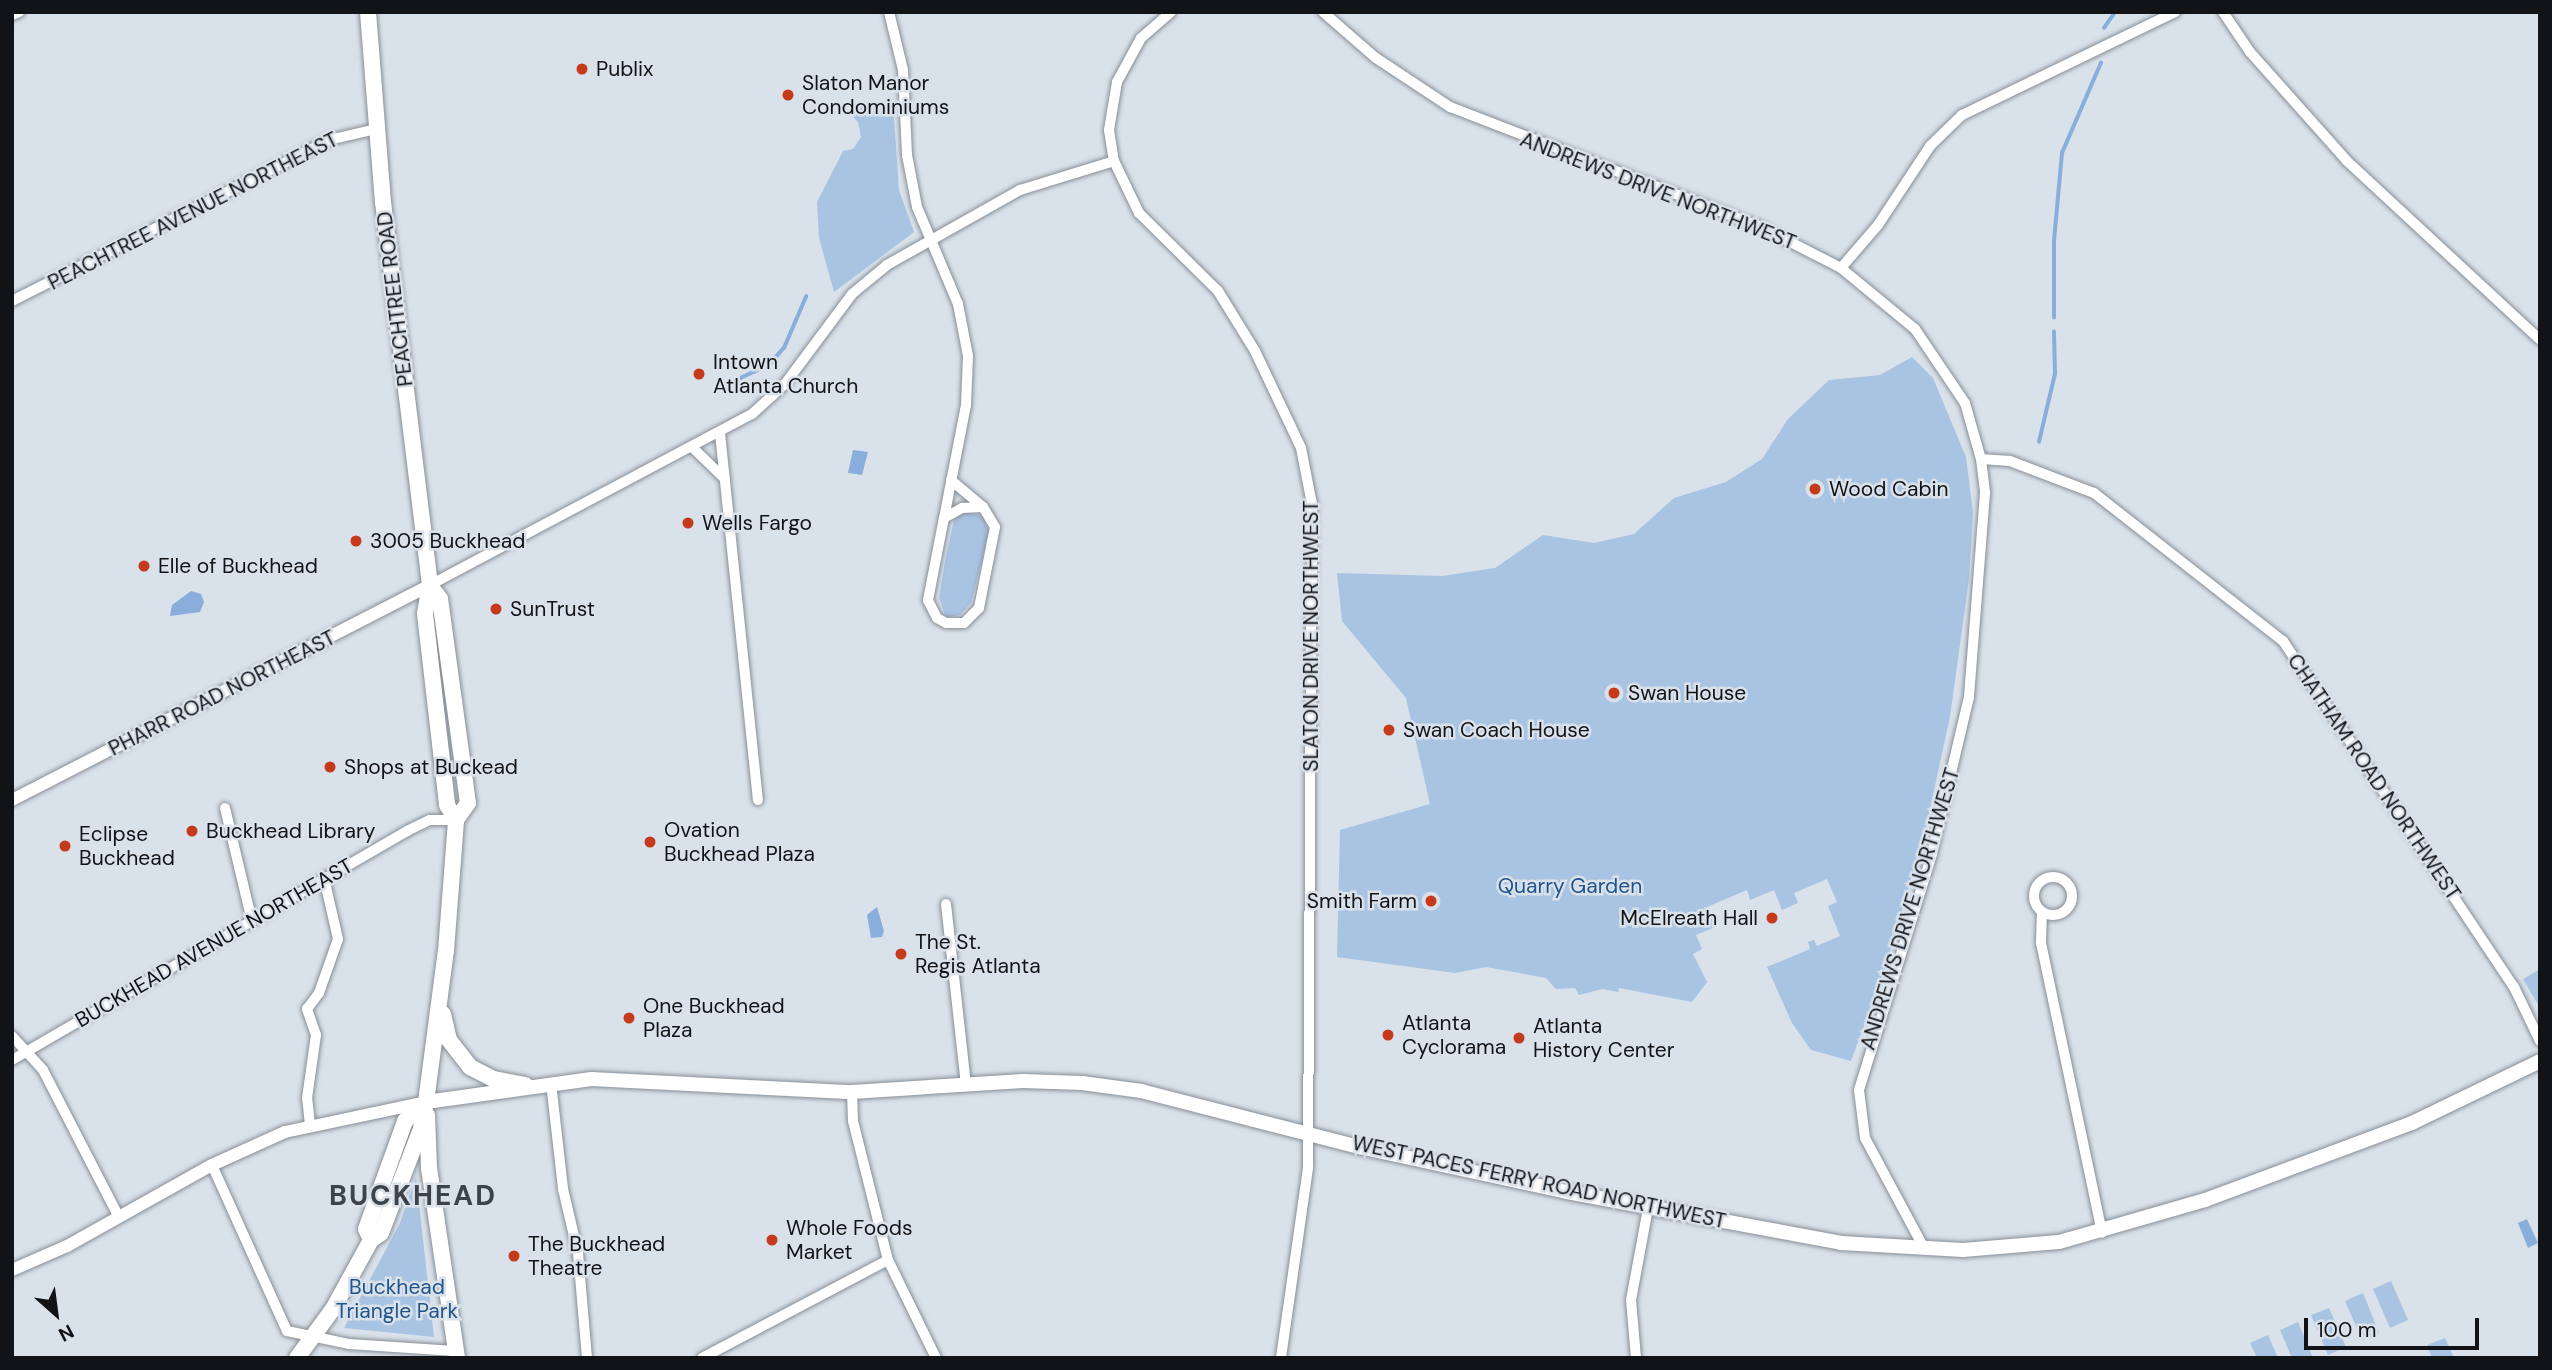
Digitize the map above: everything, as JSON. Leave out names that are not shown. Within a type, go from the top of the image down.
[{"type":"main road","name":"PEACHTREE ROAD","points":[[368,12],[376,129],[430,585],[440,599],[468,803],[456,820],[440,1002],[426,1102],[429,1168],[456,1354]]},
{"type":"main road","points":[[440,1002],[449,1040],[462,1059],[494,1079],[524,1085]]},
{"type":"main road","name":"WEST PACES FERRY ROAD NORTHWEST","points":[[426,1102],[524,1085],[633,1079],[852,1092],[1053,1081],[1112,1086],[1457,1170],[1648,1208],[1840,1243],[1924,1248],[1995,1248],[2102,1233],[2351,1148],[2459,1103],[2540,1061]]},
{"type":"main road","points":[[297,1358],[333,1309],[371,1240],[366,1229],[405,1121],[426,1102]]},
{"type":"street","points":[[12,15],[19,12]]},
{"type":"street","points":[[889,12],[903,69],[909,175],[929,239],[958,304],[968,356],[967,405],[951,480],[928,600],[937,618],[956,625],[970,620],[979,608],[995,527],[983,507],[951,480]]},
{"type":"street","name":"SLATON DRIVE NORTHWEST","points":[[1171,12],[1141,38],[1117,82],[1110,130],[1114,162],[1139,213],[1202,272],[1234,314],[1290,420],[1308,477],[1313,528],[1309,1132],[1305,1201],[1281,1358]]},
{"type":"street","name":"ANDREWS DRIVE NORTHWEST","points":[[1323,12],[1376,58],[1450,107],[1759,226],[1841,268],[1893,307],[1935,353],[1965,403],[1982,459],[1984,535],[1964,727],[1932,854],[1858,1090],[1865,1138],[1924,1248]]},
{"type":"street","points":[[1841,268],[1878,225],[1930,146],[1962,115],[2175,12]]},
{"type":"street","points":[[2223,12],[2250,52],[2347,161],[2540,340]]},
{"type":"street","name":"PEACHTREE AVENUE NORTHEAST","points":[[12,301],[329,140],[376,129]]},
{"type":"street","points":[[430,585],[752,414],[785,384],[852,294],[929,239],[1020,190],[1114,162]]},
{"type":"street","points":[[720,432],[758,800]]},
{"type":"street","points":[[692,447],[725,480]]},
{"type":"street","name":"CHATHAM ROAD NORTHWEST","points":[[1982,459],[2010,461],[2094,493],[2283,641],[2514,987],[2540,1041]]},
{"type":"street","points":[[944,518],[962,508],[983,507]]},
{"type":"street","name":"PHARR ROAD NORTHEAST","points":[[12,800],[430,585]]},
{"type":"street","points":[[225,808],[252,921]]},
{"type":"street","name":"BUCKHEAD AVENUE NORTHEAST","points":[[12,1060],[421,824],[456,820]]},
{"type":"street","points":[[2042,912],[2057,915],[2069,906],[2072,892],[2063,879],[2049,877],[2036,885],[2034,900],[2042,912],[2041,943],[2102,1233]]},
{"type":"street","points":[[310,1125],[307,1098],[316,1035],[307,1009],[319,993],[338,939],[324,878]]},
{"type":"street","points":[[946,904],[966,1086]]},
{"type":"street","points":[[12,1036],[43,1070],[119,1217]]},
{"type":"street","points":[[551,1083],[563,1189],[578,1253],[587,1358]]},
{"type":"street","points":[[852,1092],[853,1121],[888,1260],[936,1358]]},
{"type":"street","points":[[12,1270],[119,1217],[212,1165],[310,1125],[426,1102]]},
{"type":"street","points":[[212,1165],[287,1331],[310,1339],[456,1354]]},
{"type":"street","points":[[1636,1358],[1631,1300],[1648,1208]]},
{"type":"street","points":[[702,1358],[888,1260]]},
{"type":"green space","points":[[850,104],[893,104],[899,190],[914,232],[834,292],[819,238],[817,202],[843,151],[853,149],[861,137],[858,122],[849,113]]},
{"type":"green space","name":"Quarry Garden","points":[[1912,357],[1933,378],[1966,457],[1973,513],[1969,579],[1950,717],[1926,827],[1884,972],[1851,1061],[1811,1050],[1792,1023],[1767,967],[1810,949],[1808,942],[1814,940],[1817,946],[1840,936],[1828,906],[1837,902],[1827,879],[1794,893],[1798,903],[1782,910],[1774,890],[1750,900],[1747,890],[1707,907],[1715,927],[1696,935],[1702,949],[1693,954],[1707,982],[1692,1002],[1619,988],[1618,992],[1603,989],[1579,995],[1575,988],[1556,989],[1546,978],[1486,967],[1455,973],[1337,957],[1340,830],[1430,804],[1406,698],[1342,621],[1337,573],[1442,576],[1495,568],[1543,535],[1594,543],[1634,534],[1674,498],[1726,482],[1762,459],[1788,419],[1829,380],[1880,375]]},
{"type":"green space","points":[[964,512],[983,516],[989,532],[971,603],[960,615],[946,617],[939,598],[945,561],[954,520]]},
{"type":"green space","points":[[2540,969],[2540,1008],[2523,979]]},
{"type":"green space","name":"Buckhead Triangle Park","points":[[416,1177],[434,1337],[344,1328],[400,1223]]},
{"type":"green space","points":[[2391,1281],[2408,1320],[2390,1328],[2373,1289]]},
{"type":"green space","points":[[2363,1293],[2379,1333],[2362,1340],[2345,1301]]},
{"type":"green space","points":[[2329,1308],[2346,1347],[2328,1355],[2311,1315]]},
{"type":"green space","points":[[2298,1322],[2313,1358],[2292,1358],[2280,1330]]},
{"type":"green space","points":[[2268,1335],[2278,1358],[2257,1358],[2250,1343]]},
{"type":"green space","points":[[2445,1338],[2454,1358],[2432,1358],[2427,1345]]},
{"type":"shaded area","points":[[853,450],[868,452],[862,475],[848,473]]},
{"type":"shaded area","points":[[191,591],[201,594],[204,602],[200,612],[170,616],[172,605]]},
{"type":"shaded area","points":[[877,907],[884,931],[882,937],[871,938],[867,915]]},
{"type":"shaded area","points":[[2527,1219],[2538,1243],[2528,1248],[2518,1223]]},
{"type":"waterway","points":[[2104,28],[2115,12]]},
{"type":"waterway","points":[[2054,318],[2054,241],[2062,153],[2101,63]]},
{"type":"waterway","points":[[734,381],[769,365],[784,348],[806,297]]},
{"type":"waterway","points":[[2039,442],[2055,374],[2054,332]]},
{"type":"place","name":"Publix","points":[[582,69]]},
{"type":"place","name":"Slaton Manor Condominiums","points":[[788,95]]},
{"type":"place","name":"Intown Atlanta Church","points":[[699,374]]},
{"type":"place","name":"Wood Cabin","points":[[1815,489]]},
{"type":"place","name":"Wells Fargo","points":[[688,523]]},
{"type":"place","name":"3005 Buckhead","points":[[356,541]]},
{"type":"place","name":"Elle of Buckhead","points":[[144,566]]},
{"type":"place","name":"SunTrust","points":[[496,609]]},
{"type":"place","name":"Swan House","points":[[1614,693]]},
{"type":"place","name":"Swan Coach House","points":[[1389,730]]},
{"type":"place","name":"Shops at Buckead","points":[[330,767]]},
{"type":"place","name":"Buckhead Library","points":[[192,831]]},
{"type":"place","name":"Ovation Buckhead Plaza","points":[[650,842]]},
{"type":"place","name":"Eclipse Buckhead","points":[[65,846]]},
{"type":"place","name":"Smith Farm","points":[[1431,901]]},
{"type":"place","name":"McElreath Hall","points":[[1772,918]]},
{"type":"place","name":"The St. Regis Atlanta","points":[[901,954]]},
{"type":"place","name":"One Buckhead Plaza","points":[[629,1018]]},
{"type":"place","name":"Atlanta Cyclorama","points":[[1388,1035]]},
{"type":"place","name":"Atlanta History Center","points":[[1519,1038]]},
{"type":"place","name":"Whole Foods Market","points":[[772,1240]]},
{"type":"place","name":"The Buckhead Theatre","points":[[514,1256]]},
{"type":"district","name":"BUCKHEAD","points":[[413,1196]]}]
